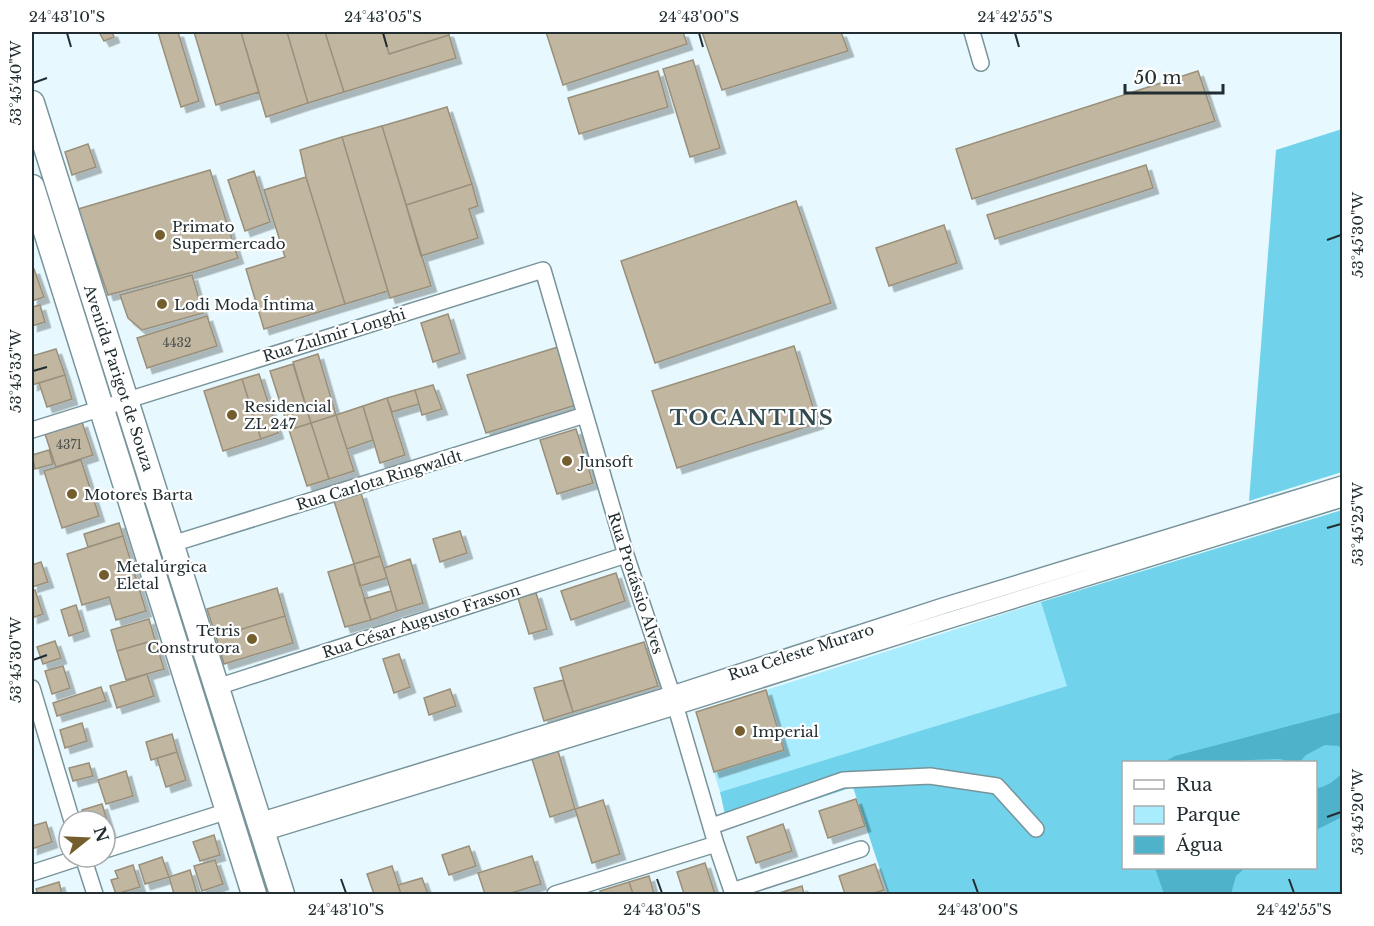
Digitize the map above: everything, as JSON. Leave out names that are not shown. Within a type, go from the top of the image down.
[{"type":"main road","name":"Avenida Parigot de Souza","points":[[32,103],[261,827],[274,890]]},
{"type":"main road","name":"Avenida Parigot de Souza","points":[[32,187],[254,894]]},
{"type":"main road","points":[[80,340],[91,357],[106,396],[114,400],[125,400]]},
{"type":"main road","points":[[102,408],[115,408],[121,412],[136,459],[153,485]]},
{"type":"main road","points":[[204,733],[206,726],[210,723],[220,727],[235,770],[251,795]]},
{"type":"main road","points":[[235,834],[274,890]]},
{"type":"street","points":[[972,32],[981,63]]},
{"type":"street","name":"Rua Zulmir Longhi","points":[[102,408],[543,270]]},
{"type":"street","name":"Rua Protássio Alves","points":[[543,270],[626,555],[732,893]]},
{"type":"street","points":[[32,430],[102,408]]},
{"type":"street","name":"Rua Carlota Ringwaldt","points":[[172,544],[585,415]]},
{"type":"street","name":"Rua Celeste Muraro","points":[[673,701],[943,606],[1342,484]]},
{"type":"street","name":"Rua Celeste Muraro","points":[[261,827],[673,701],[947,621],[1342,499]]},
{"type":"street","name":"Rua César Augusto Frasson","points":[[217,687],[626,555]]},
{"type":"street","points":[[32,688],[68,809]]},
{"type":"street","points":[[712,826],[843,780],[930,776],[998,786],[1036,829]]},
{"type":"street","points":[[117,846],[228,811]]},
{"type":"street","points":[[555,894],[716,844]]},
{"type":"street","points":[[732,893],[861,849]]},
{"type":"street","points":[[32,873],[57,865]]},
{"type":"street","points":[[86,869],[95,894]]},
{"type":"green space","points":[[1041,602],[1068,686],[720,792],[714,772],[784,750],[766,690]]},
{"type":"shaded area","points":[[1342,129],[1342,472],[1249,501],[1276,150]]},
{"type":"shaded area","points":[[1342,510],[1342,894],[888,894],[853,787],[728,828],[720,792],[1067,686],[1041,602]]},
{"type":"water","points":[[1342,712],[1342,752],[1339,746],[1325,745],[1306,755],[1301,761],[1280,759],[1166,761],[1175,756]]},
{"type":"water","points":[[1342,773],[1342,817],[1317,830],[1317,788],[1323,787]]},
{"type":"water","points":[[1155,869],[1244,869],[1236,876],[1231,894],[1164,894]]},
{"type":"building","points":[[99,32],[112,32],[114,37],[104,41]]},
{"type":"building","points":[[158,32],[178,32],[199,101],[181,107]]},
{"type":"building","points":[[194,32],[241,32],[259,92],[216,105]]},
{"type":"building","points":[[241,32],[287,32],[308,103],[266,117]]},
{"type":"building","points":[[287,32],[325,32],[344,92],[308,103]]},
{"type":"building","points":[[325,32],[383,32],[389,54],[449,35],[456,58],[344,92]]},
{"type":"building","points":[[383,32],[448,32],[449,35],[389,54]]},
{"type":"building","points":[[546,32],[683,32],[687,44],[563,85]]},
{"type":"building","points":[[702,32],[841,32],[848,51],[722,90]]},
{"type":"building","points":[[693,60],[720,148],[690,157],[663,69]]},
{"type":"building","points":[[658,71],[668,107],[579,134],[568,98]]},
{"type":"building","points":[[1198,71],[1215,121],[972,199],[956,149]]},
{"type":"building","points":[[447,107],[472,184],[406,205],[382,126]]},
{"type":"building","points":[[382,126],[431,286],[390,298],[342,137]]},
{"type":"building","points":[[342,137],[388,291],[345,304],[306,177],[300,150]]},
{"type":"building","points":[[88,144],[96,167],[72,175],[65,152]]},
{"type":"building","points":[[1146,165],[1153,188],[995,239],[987,215]]},
{"type":"building","points":[[210,170],[238,258],[108,295],[78,209]]},
{"type":"building","points":[[254,171],[270,222],[245,231],[228,180]]},
{"type":"building","points":[[306,177],[345,304],[264,329],[246,269],[285,257],[264,190]]},
{"type":"building","points":[[472,184],[478,206],[469,209],[478,238],[421,256],[406,205]]},
{"type":"building","points":[[796,201],[831,303],[655,363],[621,261]]},
{"type":"building","points":[[944,225],[957,263],[889,286],[876,248]]},
{"type":"building","points":[[32,269],[34,269],[44,297],[32,301]]},
{"type":"building","name":"Lodi Moda Íntima","points":[[192,275],[203,313],[142,330],[128,318],[120,295]]},
{"type":"building","points":[[40,305],[45,322],[32,326],[32,307]]},
{"type":"building","points":[[448,314],[460,353],[433,362],[421,323]]},
{"type":"building","points":[[207,316],[217,346],[147,368],[137,338]]},
{"type":"building","points":[[794,346],[818,423],[677,468],[652,391]]},
{"type":"building","points":[[558,347],[576,405],[486,433],[467,375]]},
{"type":"building","points":[[56,349],[65,375],[32,385],[32,356]]},
{"type":"building","points":[[318,354],[336,415],[311,423],[293,362]]},
{"type":"building","points":[[293,364],[311,423],[289,430],[270,371]]},
{"type":"building","points":[[259,374],[278,433],[261,439],[242,379]]},
{"type":"building","points":[[65,375],[72,399],[47,407],[39,383]]},
{"type":"building","name":"Residencial ZL 247","points":[[242,379],[261,439],[223,451],[204,391]]},
{"type":"building","points":[[433,385],[442,409],[422,415],[415,390]]},
{"type":"building","points":[[415,390],[419,404],[392,412],[387,398]]},
{"type":"building","points":[[387,398],[405,455],[380,463],[363,406]]},
{"type":"building","points":[[363,406],[373,440],[347,449],[336,415]]},
{"type":"building","points":[[336,415],[354,471],[329,479],[311,423]]},
{"type":"building","points":[[82,422],[93,455],[56,467],[45,434]]},
{"type":"building","points":[[311,423],[329,479],[307,486],[289,430]]},
{"type":"building","name":"Junsoft","points":[[576,429],[593,483],[557,494],[540,440]]},
{"type":"building","points":[[49,450],[53,464],[35,469],[32,455]]},
{"type":"building","name":"Motores Barta","points":[[81,460],[99,516],[62,528],[44,471]]},
{"type":"building","points":[[361,493],[380,556],[354,564],[334,501]]},
{"type":"building","points":[[119,523],[123,536],[88,547],[84,534]]},
{"type":"building","points":[[460,531],[467,553],[440,562],[433,539]]},
{"type":"building","name":"Metalúrgica Eletal","points":[[123,536],[146,611],[116,620],[109,597],[82,605],[67,554]]},
{"type":"building","points":[[380,556],[387,578],[360,586],[354,564]]},
{"type":"building","points":[[410,559],[423,603],[397,611],[384,568]]},
{"type":"building","points":[[41,562],[48,582],[32,587],[32,565]]},
{"type":"building","points":[[354,564],[371,620],[345,627],[328,572]]},
{"type":"building","points":[[616,573],[625,601],[571,620],[561,591]]},
{"type":"building","points":[[277,588],[285,616],[216,637],[207,609]]},
{"type":"building","points":[[35,590],[43,614],[32,618],[32,591]]},
{"type":"building","points":[[391,591],[397,611],[371,620],[364,599]]},
{"type":"building","points":[[536,593],[547,629],[529,634],[518,598]]},
{"type":"building","points":[[76,605],[84,631],[69,636],[61,610]]},
{"type":"building","points":[[285,616],[293,643],[224,664],[216,637]]},
{"type":"building","points":[[149,619],[155,640],[117,651],[111,630]]},
{"type":"building","points":[[155,640],[164,669],[126,680],[117,651]]},
{"type":"building","points":[[55,641],[61,658],[43,664],[37,647]]},
{"type":"building","points":[[644,642],[658,686],[573,712],[560,668]]},
{"type":"building","points":[[399,654],[410,687],[394,693],[383,659]]},
{"type":"building","points":[[63,666],[70,688],[52,694],[45,671]]},
{"type":"building","points":[[147,674],[154,696],[117,708],[110,686]]},
{"type":"building","points":[[563,680],[573,712],[544,721],[534,688]]},
{"type":"building","points":[[101,687],[106,701],[57,716],[53,703]]},
{"type":"building","points":[[450,689],[456,706],[429,715],[424,698]]},
{"type":"building","name":"Imperial","points":[[766,690],[784,750],[714,772],[696,712]]},
{"type":"building","points":[[82,723],[87,741],[65,748],[60,730]]},
{"type":"building","points":[[172,734],[177,752],[151,760],[146,742]]},
{"type":"building","points":[[558,751],[575,809],[550,817],[532,759]]},
{"type":"building","points":[[177,752],[186,780],[166,787],[157,758]]},
{"type":"building","points":[[89,763],[93,776],[73,781],[69,768]]},
{"type":"building","points":[[126,771],[133,796],[106,804],[98,780]]},
{"type":"building","points":[[856,799],[865,826],[828,838],[819,811]]},
{"type":"building","points":[[603,800],[620,854],[592,863],[575,809]]},
{"type":"building","points":[[102,804],[104,809],[85,809]]},
{"type":"building","points":[[46,822],[52,842],[32,849],[32,826]]},
{"type":"building","points":[[783,824],[792,851],[756,863],[747,837]]},
{"type":"building","points":[[214,835],[220,855],[200,861],[193,842]]},
{"type":"building","points":[[469,846],[476,866],[449,875],[442,855]]},
{"type":"building","points":[[532,856],[541,884],[508,894],[485,894],[478,873]]},
{"type":"building","points":[[162,857],[169,877],[145,884],[139,865]]},
{"type":"building","points":[[215,860],[223,884],[202,891],[194,866]]},
{"type":"building","points":[[705,863],[715,894],[684,894],[677,872]]},
{"type":"building","points":[[875,864],[884,890],[871,894],[845,894],[839,876]]},
{"type":"building","points":[[133,865],[140,887],[116,894],[111,880],[118,878],[115,871]]},
{"type":"building","points":[[392,866],[401,894],[374,894],[367,874]]},
{"type":"building","points":[[190,870],[197,894],[174,894],[169,877]]},
{"type":"building","points":[[649,876],[654,894],[633,894],[629,882]]},
{"type":"building","points":[[422,878],[428,894],[401,894],[398,885]]},
{"type":"building","points":[[59,882],[62,894],[38,894],[36,889]]},
{"type":"building","points":[[629,882],[633,894],[601,894],[600,891]]},
{"type":"building","points":[[802,886],[804,894],[776,894]]},
{"type":"place","name":"Primato Supermercado","points":[[160,235]]},
{"type":"place","name":"Lodi Moda Íntima","points":[[162,304]]},
{"type":"place","name":"Residencial ZL 247","points":[[232,415]]},
{"type":"place","name":"Junsoft","points":[[567,461]]},
{"type":"place","name":"Motores Barta","points":[[72,494]]},
{"type":"place","name":"Metalúrgica Eletal","points":[[104,575]]},
{"type":"place","name":"Tetris Construtora","points":[[252,639]]},
{"type":"place","name":"Imperial","points":[[740,731]]},
{"type":"district","name":"TOCANTINS","points":[[752,418]]}]
